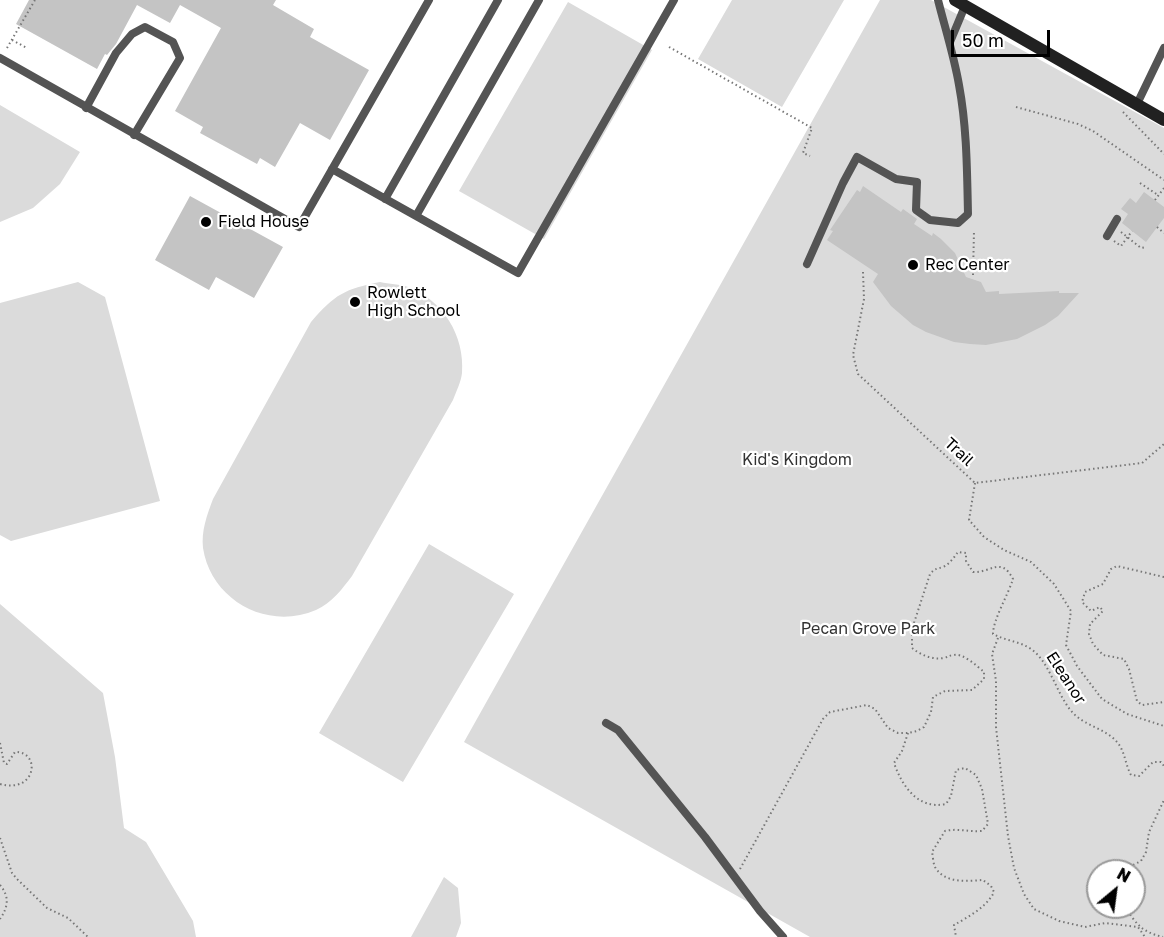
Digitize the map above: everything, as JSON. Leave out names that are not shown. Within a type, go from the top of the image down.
[{"type":"street","points":[[960,3],[1164,120]]},
{"type":"lane","points":[[0,58],[299,227],[429,0]]},
{"type":"lane","points":[[385,199],[498,0]]},
{"type":"lane","points":[[416,216],[539,0]]},
{"type":"lane","points":[[332,169],[518,273],[674,0]]},
{"type":"lane","points":[[807,264],[857,157],[896,179],[917,182],[916,210],[930,219],[958,223],[968,214],[966,144],[959,85],[938,0]]},
{"type":"lane","points":[[950,43],[960,3]]},
{"type":"lane","points":[[86,108],[116,53],[132,34],[145,27],[173,42],[180,58],[134,135]]},
{"type":"lane","points":[[1137,104],[1164,48]]},
{"type":"lane","points":[[1107,236],[1115,223]]},
{"type":"lane","points":[[606,723],[618,730],[783,937]]},
{"type":"path","points":[[7,48],[34,0]]},
{"type":"path","points":[[12,40],[27,48]]},
{"type":"path","points":[[669,47],[812,128],[803,153],[810,156]]},
{"type":"path","points":[[1016,107],[1078,124],[1093,131],[1164,180]]},
{"type":"path","points":[[1140,183],[1158,195]]},
{"type":"path","points":[[1155,200],[1164,188]]},
{"type":"path","points":[[1115,223],[1141,248],[1146,247]]},
{"type":"path","points":[[1157,227],[1164,233]]},
{"type":"path","points":[[973,275],[974,231]]},
{"type":"path","points":[[1107,236],[1120,246],[1132,231]]},
{"type":"path","name":"Trail","points":[[862,272],[864,299],[853,355],[858,374],[975,483],[1142,463],[1164,444]]},
{"type":"path","points":[[975,483],[969,520],[984,537],[1004,550],[1031,562],[1054,584],[1071,611],[1066,645],[1077,666],[1102,699],[1127,714],[1164,726]]},
{"type":"path","points":[[735,878],[823,719],[830,712],[867,705],[875,709],[888,728],[898,733],[908,733],[924,727],[931,712],[933,697],[945,691],[972,690],[984,679],[984,672],[961,656],[954,654],[944,658],[929,657],[912,648],[912,629],[930,574],[935,569],[944,567],[958,552],[966,553],[966,561],[973,572],[999,566],[1008,570],[1013,579],[993,626],[993,634],[999,637],[992,654],[996,681],[996,727],[1008,836],[1014,868],[1024,894],[1034,909],[1059,921],[1085,927],[1106,923],[1138,927],[1163,937]]},
{"type":"path","points":[[1164,577],[1117,566],[1111,569],[1103,584],[1085,592],[1082,602],[1091,611],[1100,607],[1103,611],[1090,624],[1089,634],[1093,644],[1103,655],[1124,659],[1129,669],[1137,701],[1142,705],[1164,702]]},
{"type":"path","name":"Eleanor","points":[[999,637],[1018,642],[1033,651],[1074,713],[1091,727],[1117,742],[1131,775],[1139,776],[1153,762],[1161,762],[1164,766]]},
{"type":"path","points":[[908,733],[902,751],[894,763],[900,779],[913,796],[927,804],[936,806],[946,804],[951,796],[956,770],[965,768],[976,775],[982,789],[988,824],[982,831],[968,832],[958,828],[945,831],[932,852],[935,867],[946,877],[959,882],[983,880],[991,886],[994,892],[981,908],[954,925],[956,937]]},
{"type":"path","points":[[0,743],[4,763],[7,764],[15,752],[24,753],[32,769],[30,778],[24,783],[15,786],[0,784]]},
{"type":"path","points":[[1142,859],[1146,852],[1149,832],[1164,800]]},
{"type":"path","points":[[0,838],[12,873],[17,879],[47,908],[68,918],[88,937]]},
{"type":"path","points":[[0,885],[7,897],[7,905],[0,919]]},
{"type":"path","points":[[1133,919],[1144,937]]},
{"type":"green space","points":[[732,0],[844,0],[782,107],[698,59]]},
{"type":"green space","name":"Pecan Grove Park","points":[[880,0],[931,0],[1164,128],[1164,937],[810,937],[464,742]]},
{"type":"green space","points":[[568,2],[652,50],[544,239],[459,191]]},
{"type":"green space","points":[[0,105],[80,152],[60,184],[33,208],[0,222]]},
{"type":"green space","points":[[78,282],[105,297],[160,501],[11,541],[0,535],[0,303]]},
{"type":"green space","points":[[380,282],[408,287],[432,301],[441,310],[449,321],[460,346],[462,373],[458,387],[453,400],[352,576],[340,591],[332,600],[316,610],[297,615],[279,616],[261,613],[229,596],[217,583],[208,566],[203,548],[203,535],[213,499],[311,322],[341,294]]},
{"type":"green space","points":[[429,544],[514,594],[403,782],[319,733]]},
{"type":"green space","points":[[0,604],[103,693],[115,757],[124,828],[146,842],[193,921],[196,937],[0,937]]},
{"type":"green space","points":[[444,877],[458,888],[461,923],[456,937],[411,937]]},
{"type":"building","points":[[29,0],[276,0],[273,5],[314,29],[310,37],[369,70],[330,140],[300,123],[275,167],[260,158],[257,164],[200,133],[203,127],[175,111],[221,28],[180,5],[170,23],[137,5],[116,44],[107,55],[105,54],[97,69],[16,24]]},
{"type":"building","name":"Rec Center","points":[[863,186],[901,212],[903,209],[917,219],[914,224],[941,239],[955,253],[966,277],[981,282],[986,292],[999,291],[999,294],[1059,291],[1059,293],[1079,293],[1058,316],[1017,339],[986,345],[970,344],[954,342],[926,332],[913,325],[891,306],[873,282],[878,274],[827,240],[833,231],[830,230],[857,190],[860,192]]},
{"type":"building","points":[[1144,192],[1164,207],[1164,218],[1146,242],[1122,223],[1128,214],[1121,209],[1130,198],[1136,203]]},
{"type":"building","name":"Field House","points":[[190,196],[283,247],[254,298],[216,277],[209,290],[155,260]]},
{"type":"place","name":"Field House","points":[[206,222]]},
{"type":"place","name":"Rec Center","points":[[913,265]]},
{"type":"place","name":"Rowlett High School","points":[[355,302]]},
{"type":"park label","name":"Kid's Kingdom","points":[[797,460]]}]
